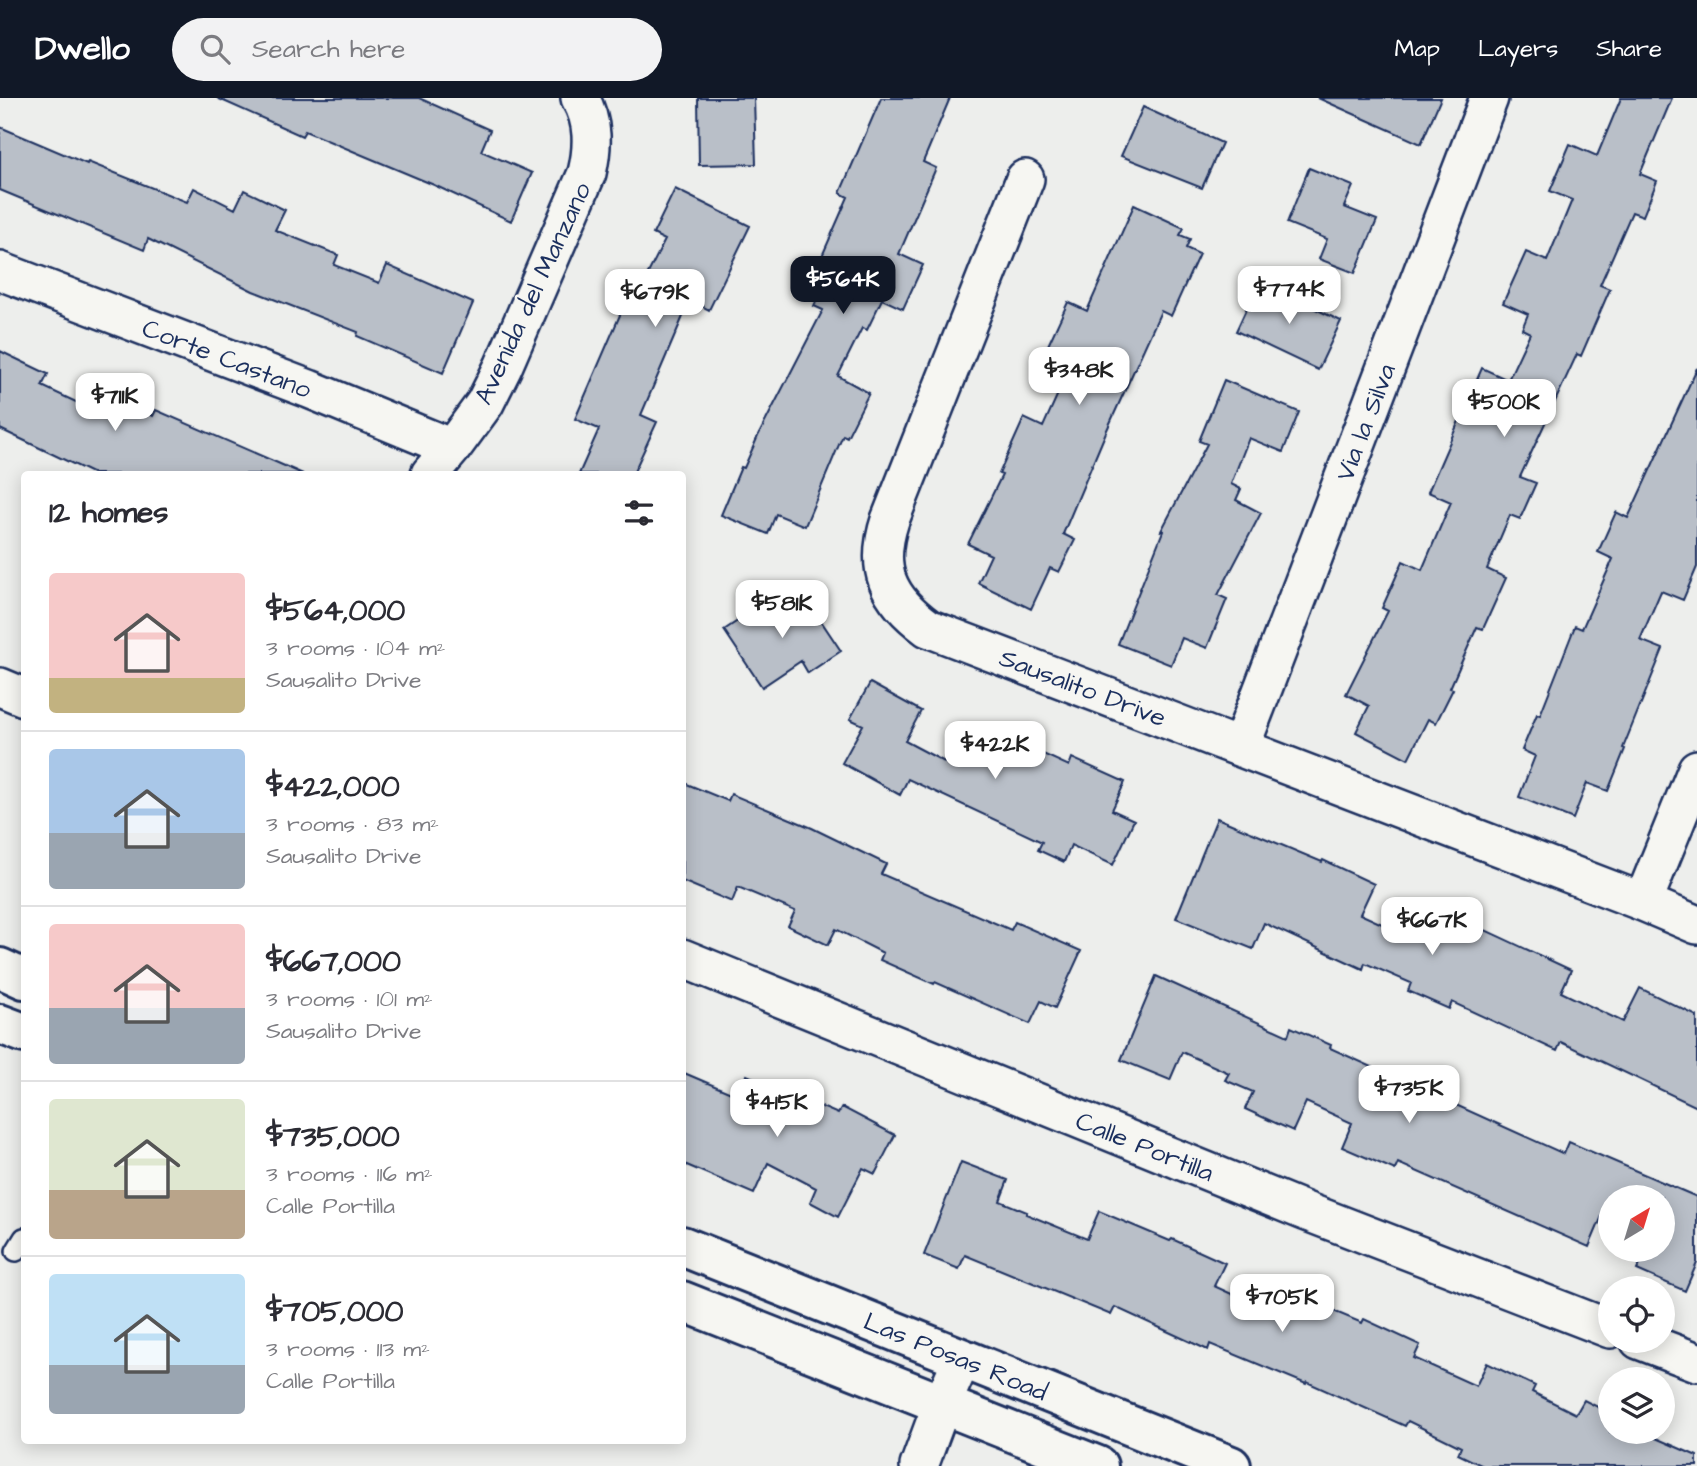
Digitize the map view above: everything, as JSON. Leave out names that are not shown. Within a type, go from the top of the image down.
[{"type":"main road","points":[[0,968],[21,978]]},
{"type":"main road","points":[[0,1024],[21,1032]]},
{"type":"main road","name":"Las Posas Road","points":[[686,1248],[1231,1466]]},
{"type":"main road","name":"Las Posas Road","points":[[686,1302],[1098,1466]]},
{"type":"street","name":"Avenida del Manzano","points":[[441,461],[485,403],[587,173],[593,146],[589,118],[580,98]]},
{"type":"street","name":"Via la Silva","points":[[1241,747],[1489,98]]},
{"type":"street","name":"Sausalito Drive","points":[[1025,179],[883,542],[883,568],[892,593],[907,613],[928,628],[1697,925]]},
{"type":"street","name":"Corte Castano","points":[[0,271],[296,384],[441,461]]},
{"type":"street","points":[[0,687],[21,696]]},
{"type":"street","points":[[1643,902],[1697,769]]},
{"type":"street","name":"Calle Portilla","points":[[686,960],[1305,1211],[1598,1324]]},
{"type":"street","points":[[1673,1353],[1697,1362]]},
{"type":"street","points":[[919,1466],[962,1359]]},
{"type":"building","points":[[217,98],[419,98],[490,130],[481,151],[532,173],[511,221],[434,185],[305,131],[302,136]]},
{"type":"building","points":[[698,98],[754,98],[756,164],[699,165]]},
{"type":"building","points":[[881,98],[950,98],[923,162],[936,168],[899,254],[923,265],[903,309],[882,299],[867,330],[862,328],[838,376],[869,393],[847,437],[843,435],[805,526],[776,514],[768,534],[721,515],[741,467],[744,468],[823,310],[814,306],[831,268],[819,263],[848,197],[840,193]]},
{"type":"building","points":[[1318,98],[1441,98],[1421,144]]},
{"type":"building","points":[[1621,98],[1672,98],[1640,174],[1657,181],[1643,216],[1632,212],[1600,285],[1610,289],[1581,356],[1577,354],[1520,477],[1536,483],[1520,519],[1510,515],[1487,569],[1506,578],[1483,629],[1477,627],[1450,688],[1453,689],[1436,723],[1428,719],[1408,759],[1356,732],[1369,706],[1346,694],[1388,611],[1382,608],[1403,561],[1422,570],[1451,502],[1428,492],[1482,368],[1508,380],[1530,333],[1522,329],[1528,314],[1503,303],[1526,252],[1547,261],[1572,200],[1550,191],[1570,144],[1597,156]]},
{"type":"building","points":[[1143,107],[1222,143],[1202,188],[1121,156]]},
{"type":"building","points":[[0,127],[187,202],[194,188],[235,209],[244,190],[285,210],[275,230],[338,255],[334,265],[379,283],[387,265],[473,303],[443,373],[357,336],[358,332],[253,291],[148,239],[144,250],[0,190]]},
{"type":"building","points":[[1309,168],[1353,186],[1344,207],[1377,220],[1355,273],[1319,259],[1327,239],[1287,223]]},
{"type":"building","points":[[675,189],[750,226],[709,310],[690,300],[641,415],[657,422],[634,471],[580,471],[599,429],[575,419],[629,294],[636,297],[665,240],[653,234]]},
{"type":"building","points":[[1134,205],[1184,228],[1180,235],[1190,239],[1186,248],[1199,254],[1171,316],[1161,311],[1106,432],[1063,534],[1075,540],[1059,572],[1050,568],[1031,609],[978,583],[991,555],[968,544],[1002,475],[999,474],[1024,418],[1043,427],[1070,367],[1044,354],[1068,302],[1087,311]]},
{"type":"building","points":[[1267,286],[1341,321],[1318,370],[1236,331],[1256,288],[1264,291]]},
{"type":"building","points":[[0,351],[48,374],[42,386],[97,412],[105,393],[153,416],[156,410],[296,471],[88,471],[0,429]]},
{"type":"building","points":[[1697,368],[1697,567],[1683,600],[1661,591],[1640,640],[1663,649],[1623,748],[1625,749],[1608,791],[1587,783],[1573,819],[1519,797],[1535,756],[1522,750],[1537,714],[1540,715],[1575,626],[1582,629],[1613,559],[1598,552],[1616,512],[1628,518]]},
{"type":"building","points":[[1224,380],[1299,412],[1283,452],[1249,438],[1231,484],[1241,489],[1236,500],[1261,513],[1218,595],[1227,599],[1207,648],[1182,638],[1171,665],[1118,644],[1161,531],[1207,444],[1199,441]]},
{"type":"building","points":[[774,597],[786,614],[807,600],[841,651],[808,673],[801,661],[762,687],[724,630]]},
{"type":"building","points":[[870,683],[921,711],[905,741],[954,767],[963,747],[977,754],[989,729],[1069,766],[1072,758],[1125,782],[1112,810],[1134,820],[1113,865],[1071,845],[1064,862],[1038,850],[1042,842],[908,779],[900,795],[842,763],[863,725],[850,719]]},
{"type":"building","points":[[686,784],[728,801],[731,794],[812,828],[886,864],[881,874],[1011,930],[1015,922],[1081,951],[1055,1008],[1041,1001],[1030,1024],[880,960],[883,953],[836,929],[828,945],[788,926],[795,911],[738,887],[732,902],[686,883]]},
{"type":"building","points":[[1217,818],[1322,862],[1323,860],[1374,884],[1360,914],[1406,935],[1409,927],[1426,934],[1438,908],[1571,970],[1561,992],[1623,1022],[1640,988],[1697,1016],[1697,1107],[1561,1042],[1557,1051],[1452,1002],[1449,1009],[1408,991],[1411,983],[1365,963],[1363,969],[1264,923],[1253,949],[1176,918]]},
{"type":"building","points":[[1156,976],[1288,1036],[1291,1027],[1331,1045],[1330,1048],[1564,1154],[1569,1142],[1669,1185],[1598,1185],[1598,1226],[1589,1247],[1398,1163],[1395,1170],[1342,1147],[1352,1123],[1306,1102],[1293,1131],[1245,1109],[1253,1092],[1225,1080],[1229,1073],[1182,1052],[1170,1080],[1121,1060]]},
{"type":"building","points":[[686,1074],[738,1096],[747,1075],[838,1114],[842,1107],[895,1135],[875,1174],[863,1168],[838,1217],[810,1202],[816,1188],[768,1163],[754,1194],[686,1165]]},
{"type":"building","points":[[961,1162],[1008,1180],[1000,1201],[1027,1212],[1026,1214],[1087,1239],[1099,1211],[1225,1263],[1214,1286],[1271,1312],[1281,1289],[1362,1323],[1364,1319],[1420,1345],[1414,1358],[1476,1386],[1487,1363],[1535,1386],[1532,1392],[1576,1414],[1584,1400],[1598,1407],[1598,1444],[1670,1444],[1697,1456],[1697,1466],[1483,1466],[1458,1454],[1461,1447],[1408,1421],[1405,1426],[1307,1382],[1306,1384],[1210,1344],[1208,1350],[1115,1307],[1111,1315],[965,1255],[959,1269],[924,1255]]},
{"type":"building","points":[[1675,1188],[1697,1197],[1697,1263],[1685,1291],[1675,1287],[1675,1276],[1651,1276],[1637,1270],[1641,1262],[1675,1262]]}]
